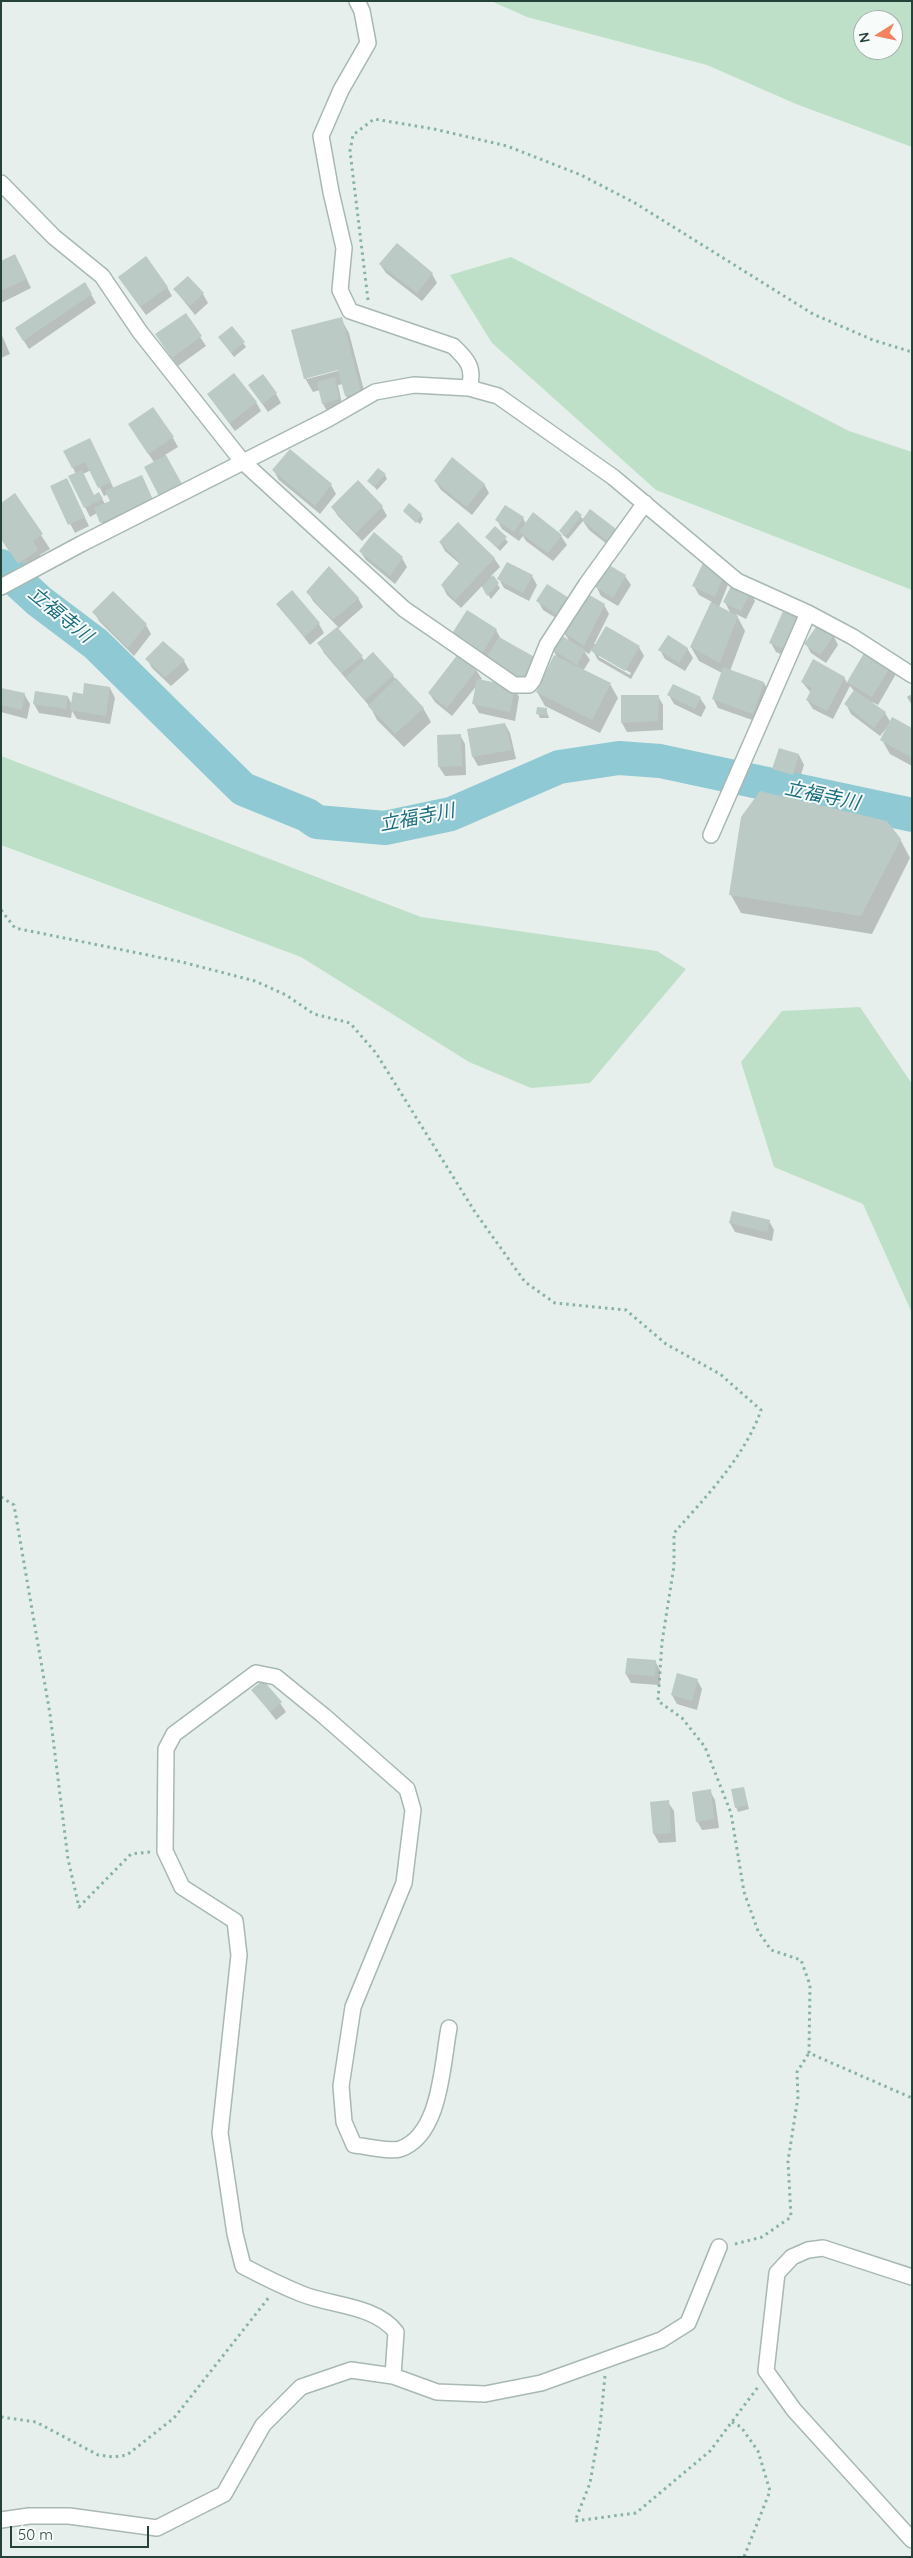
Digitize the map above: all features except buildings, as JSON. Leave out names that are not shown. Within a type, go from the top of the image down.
[{"type":"street","points":[[357,1],[362,11],[368,43],[341,90],[321,136],[344,248],[340,290],[350,311],[453,346],[466,358],[472,368],[469,388]]},
{"type":"street","points":[[1,183],[54,237],[102,276],[140,332],[242,461],[404,609],[514,685],[521,687],[529,685],[533,680],[547,644],[586,585],[645,503]]},
{"type":"street","points":[[3,586],[242,461],[328,419],[375,392],[414,385],[469,388],[498,396],[613,477],[737,581],[808,613],[853,637],[912,675]]},
{"type":"street","points":[[711,835],[808,613]]},
{"type":"street","points":[[393,2376],[396,2332],[387,2321],[341,2304],[304,2295],[243,2266],[235,2234],[220,2133],[239,1955],[235,1921],[182,1887],[165,1852],[166,1749],[174,1734],[256,1673],[276,1677],[324,1716],[407,1789],[413,1810],[404,1883],[353,2007],[342,2086],[344,2122],[354,2145],[399,2149],[420,2137],[435,2108],[449,2028]]},
{"type":"street","points":[[1,2520],[29,2516],[69,2516],[157,2528],[224,2494],[263,2425],[301,2387],[351,2370],[393,2376],[437,2392],[485,2394],[541,2383],[661,2340],[688,2323],[719,2247]]},
{"type":"street","points":[[912,2277],[823,2248],[808,2250],[792,2257],[777,2273],[766,2371],[794,2410],[912,2540]]},
{"type":"path","points":[[372,318],[364,280],[362,238],[350,151],[352,135],[374,119],[434,129],[507,146],[581,176],[636,203],[813,314],[872,340],[912,352]]},
{"type":"path","points":[[1,910],[15,928],[182,962],[255,981],[286,995],[314,1014],[350,1023],[376,1053],[475,1212],[525,1282],[555,1303],[626,1310],[666,1344],[720,1374],[762,1410],[755,1428],[700,1507],[674,1533],[674,1566],[662,1642],[658,1701],[682,1718],[706,1747],[731,1813],[744,1892],[758,1931],[772,1950],[801,1960],[810,1985],[809,2053],[797,2072],[798,2097],[788,2161],[792,2217],[762,2237],[719,2247]]},
{"type":"path","points":[[1,1497],[14,1505],[48,1704],[68,1859],[79,1907],[131,1854],[165,1852]]},
{"type":"path","points":[[809,2053],[912,2098]]},
{"type":"path","points":[[1,2417],[36,2422],[98,2455],[114,2457],[127,2455],[174,2418],[279,2284]]},
{"type":"path","points":[[607,2360],[600,2426],[590,2483],[575,2521],[636,2513],[710,2450],[760,2385],[766,2371]]},
{"type":"path","points":[[732,2422],[741,2427],[758,2451],[770,2492],[744,2557]]},
{"type":"green space","points":[[491,1],[912,1],[912,147],[796,104],[707,65],[527,17]]},
{"type":"green space","points":[[511,257],[849,431],[912,452],[912,590],[656,490],[492,343],[450,275]]},
{"type":"green space","points":[[1,756],[421,917],[657,951],[686,969],[590,1083],[531,1088],[469,1062],[301,957],[1,845]]},
{"type":"green space","points":[[860,1007],[912,1084],[912,1313],[863,1204],[774,1167],[741,1062],[782,1011]]},
{"type":"waterway","name":"立福寺川","points":[[1,566],[39,601],[96,644],[243,789],[307,815],[317,822],[385,828],[451,814],[559,767],[619,758],[660,761],[912,815]]}]
